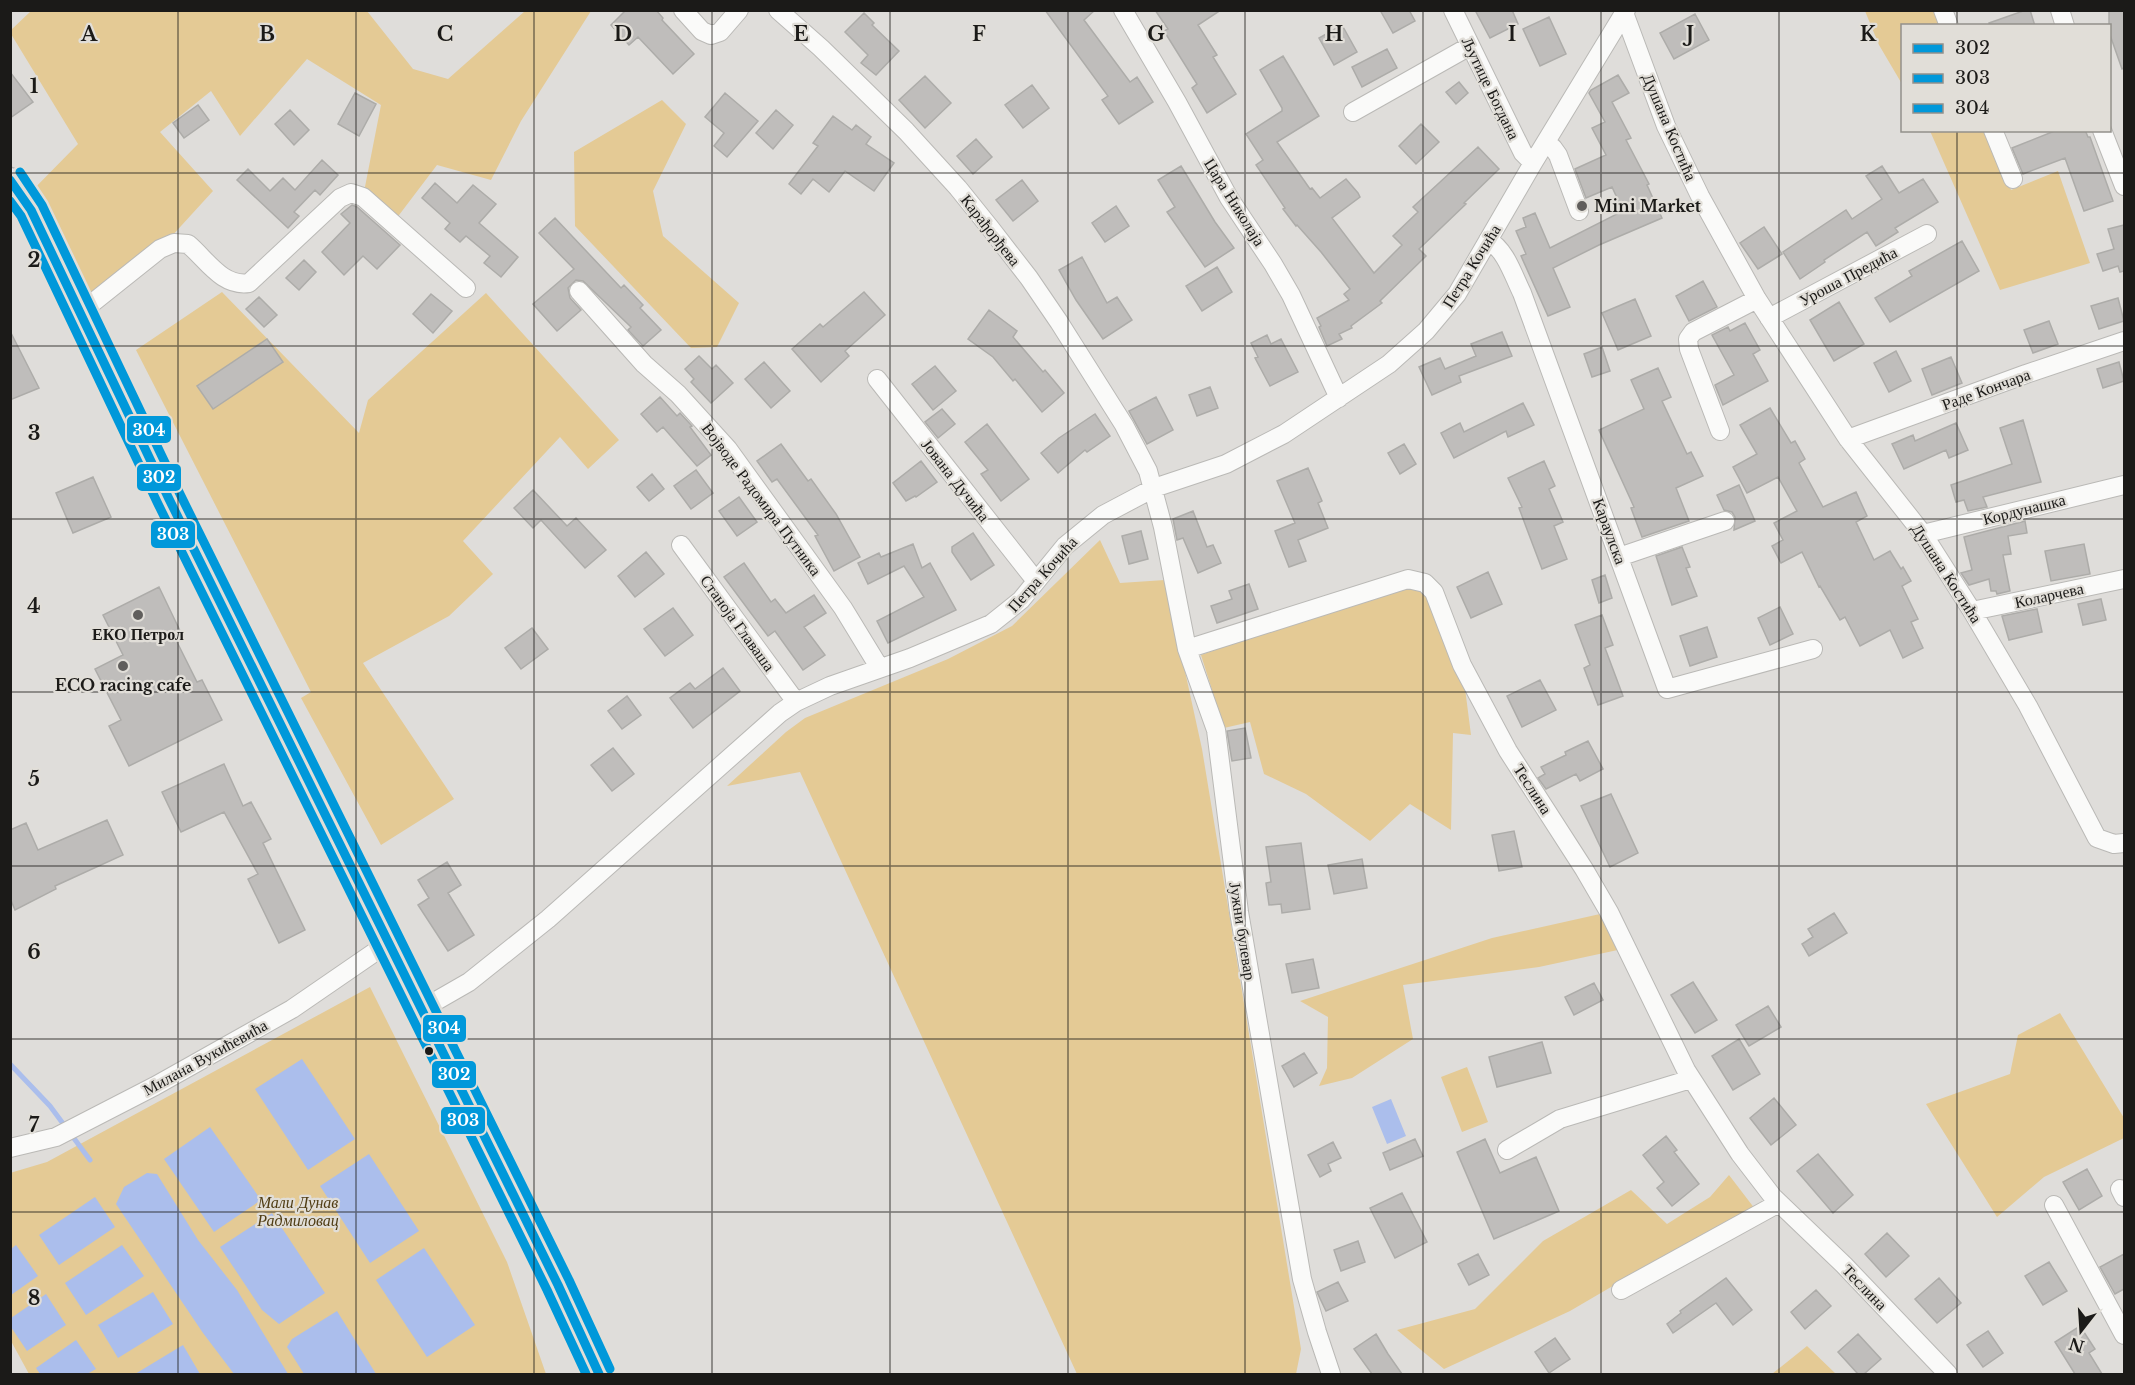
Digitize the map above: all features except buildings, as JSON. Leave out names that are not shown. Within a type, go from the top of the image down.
[{"type":"main road","points":[[10,179],[31,210],[169,499],[272,703],[558,1285],[599,1374]]},
{"type":"street","points":[[683,10],[702,31],[711,35],[720,32],[739,10]]},
{"type":"street","name":"Карађорђева","points":[[778,10],[821,48],[906,131],[958,188],[991,229],[1029,278],[1118,416],[1148,471],[1154,488]]},
{"type":"street","name":"Цара Николаја","points":[[1123,10],[1177,102],[1229,198],[1291,295],[1339,398]]},
{"type":"street","name":"Љутице Богдана","points":[[1453,10],[1523,153],[1533,163]]},
{"type":"street","name":"Петра Кочића","points":[[420,1006],[469,982],[548,919],[780,713],[796,702],[830,686],[910,658],[991,624],[1015,606],[1065,546],[1087,526],[1118,506],[1154,488],[1226,464],[1284,434],[1389,364],[1426,331],[1457,294],[1625,12]]},
{"type":"street","name":"Душана Костића","points":[[1625,12],[1666,126],[1700,196],[1757,299],[1848,439],[1923,534],[1972,611],[2028,706],[2097,838],[2114,844],[2124,843]]},
{"type":"street","points":[[1353,112],[1470,45]]},
{"type":"street","points":[[1993,132],[2013,179]]},
{"type":"street","points":[[2103,132],[2124,186]]},
{"type":"street","points":[[1546,143],[1558,155],[1579,211]]},
{"type":"street","points":[[81,312],[160,249],[174,243],[188,244],[225,280],[238,285],[249,283],[340,198],[351,193],[363,197],[466,288]]},
{"type":"street","name":"Уроша Предића","points":[[1769,318],[1927,234]]},
{"type":"street","name":"Караулска","points":[[1488,240],[1501,251],[1522,293],[1667,689],[1813,649]]},
{"type":"street","name":"Војводе Радомира Путника","points":[[579,291],[644,364],[678,394],[728,449],[843,608],[879,667]]},
{"type":"street","points":[[1720,431],[1689,349],[1688,339],[1693,332],[1757,299]]},
{"type":"street","name":"Раде Кончара","points":[[1848,439],[2124,341]]},
{"type":"street","name":"Јована Дучића","points":[[877,379],[1036,581]]},
{"type":"street","name":"Кордунашка","points":[[1923,534],[2124,485]]},
{"type":"street","name":"Јужни булевар","points":[[1154,488],[1187,649],[1215,730],[1239,912],[1302,1279],[1331,1374]]},
{"type":"street","points":[[1619,556],[1725,521]]},
{"type":"street","name":"Станоја Главаша","points":[[681,545],[796,702]]},
{"type":"street","name":"Теслина","points":[[1187,649],[1408,579],[1425,583],[1434,592],[1462,665],[1508,751],[1609,912],[1692,1079],[1740,1154],[1779,1203],[1844,1265],[1948,1374]]},
{"type":"street","name":"Коларчева","points":[[1972,611],[2124,579]]},
{"type":"street","name":"Милана Вукићевића","points":[[10,1148],[68,1131],[155,1086],[291,1009],[388,943]]},
{"type":"street","points":[[1507,1150],[1560,1119],[1692,1079]]},
{"type":"street","points":[[1621,1290],[1779,1203]]},
{"type":"street","points":[[2054,1205],[2124,1335]]},
{"type":"green space","points":[[31,11],[367,11],[413,69],[448,79],[525,11],[591,11],[521,121],[491,180],[437,165],[393,223],[363,197],[381,105],[307,59],[240,136],[211,91],[160,132],[213,191],[160,249],[81,312],[24,199],[78,144],[11,34],[11,30]]},
{"type":"green space","points":[[1865,11],[1938,11],[1944,24],[1901,24],[1901,82],[1879,45]]},
{"type":"green space","points":[[662,100],[686,124],[653,191],[663,236],[739,303],[717,347],[691,348],[575,226],[574,152]]},
{"type":"green space","points":[[1930,132],[1987,132],[2011,190],[2058,171],[2090,263],[2000,290]]},
{"type":"green space","points":[[222,292],[359,433],[368,400],[486,293],[619,440],[588,469],[560,437],[463,541],[493,574],[449,616],[363,663],[454,799],[381,845],[301,698],[311,692],[136,350]]},
{"type":"green space","points":[[1100,540],[1120,583],[1165,580],[1202,749],[1301,1349],[1296,1374],[1077,1374],[800,772],[727,786],[786,732],[805,718],[948,659],[1012,626]]},
{"type":"green space","points":[[1408,579],[1425,583],[1462,665],[1471,735],[1453,733],[1451,830],[1410,804],[1370,841],[1306,794],[1264,774],[1250,722],[1224,728],[1201,655]]},
{"type":"green space","points":[[1609,912],[1627,948],[1539,967],[1403,985],[1413,1039],[1352,1078],[1319,1086],[1327,1068],[1328,1017],[1300,1001],[1492,938]]},
{"type":"green space","name":"Мали Дунав Радмиловац","points":[[370,987],[507,1262],[546,1374],[29,1374],[11,1341],[10,1173],[47,1162]]},
{"type":"green space","points":[[2060,1013],[2124,1118],[2124,1138],[2044,1177],[1997,1217],[1926,1104],[2010,1074],[2018,1035]]},
{"type":"green space","points":[[1467,1067],[1488,1122],[1462,1132],[1441,1077]]},
{"type":"green space","points":[[1729,1175],[1755,1209],[1676,1249],[1570,1311],[1444,1369],[1397,1330],[1475,1309],[1543,1241],[1631,1190],[1667,1224],[1710,1197]]},
{"type":"green space","points":[[1807,1346],[1836,1374],[1772,1374]]},
{"type":"water","points":[[302,1059],[355,1139],[308,1170],[255,1089]]},
{"type":"water","points":[[1391,1099],[1406,1136],[1387,1144],[1372,1107]]},
{"type":"water","points":[[210,1127],[261,1200],[214,1232],[164,1159]]},
{"type":"water","points":[[369,1154],[419,1231],[370,1263],[320,1186]]},
{"type":"water","points":[[147,1173],[157,1174],[198,1240],[237,1290],[288,1374],[234,1374],[203,1333],[116,1204],[124,1187]]},
{"type":"water","points":[[95,1197],[115,1227],[59,1265],[39,1235]]},
{"type":"water","points":[[272,1213],[325,1293],[279,1324],[262,1310],[220,1247]]},
{"type":"water","points":[[16,1245],[38,1276],[11,1295],[11,1249]]},
{"type":"water","points":[[122,1245],[144,1276],[86,1315],[65,1283]]},
{"type":"water","points":[[424,1248],[475,1325],[427,1357],[376,1280]]},
{"type":"water","points":[[153,1292],[173,1324],[118,1358],[98,1325]]},
{"type":"water","points":[[46,1294],[66,1325],[27,1351],[11,1327],[11,1318]]},
{"type":"water","points":[[337,1311],[376,1374],[304,1374],[287,1347],[292,1339]]},
{"type":"water","points":[[76,1340],[96,1369],[87,1374],[40,1374],[36,1368]]},
{"type":"water","points":[[183,1345],[200,1374],[135,1374]]},
{"type":"waterway","points":[[10,1064],[50,1106],[90,1160]]},
{"type":"transit line","name":"304","points":[[20,172],[42,205],[180,494],[569,1280],[610,1369]]},
{"type":"transit line","name":"302","points":[[10,180],[31,210],[169,499],[558,1285],[599,1374]]},
{"type":"transit line","name":"303","points":[[10,201],[21,216],[158,504],[547,1290],[586,1374]]},
{"type":"place","name":"Mini Market","points":[[1582,206]]},
{"type":"place","name":"ЕКО Петрол","points":[[138,615]]},
{"type":"place","name":"ECO racing cafe","points":[[123,666]]}]
